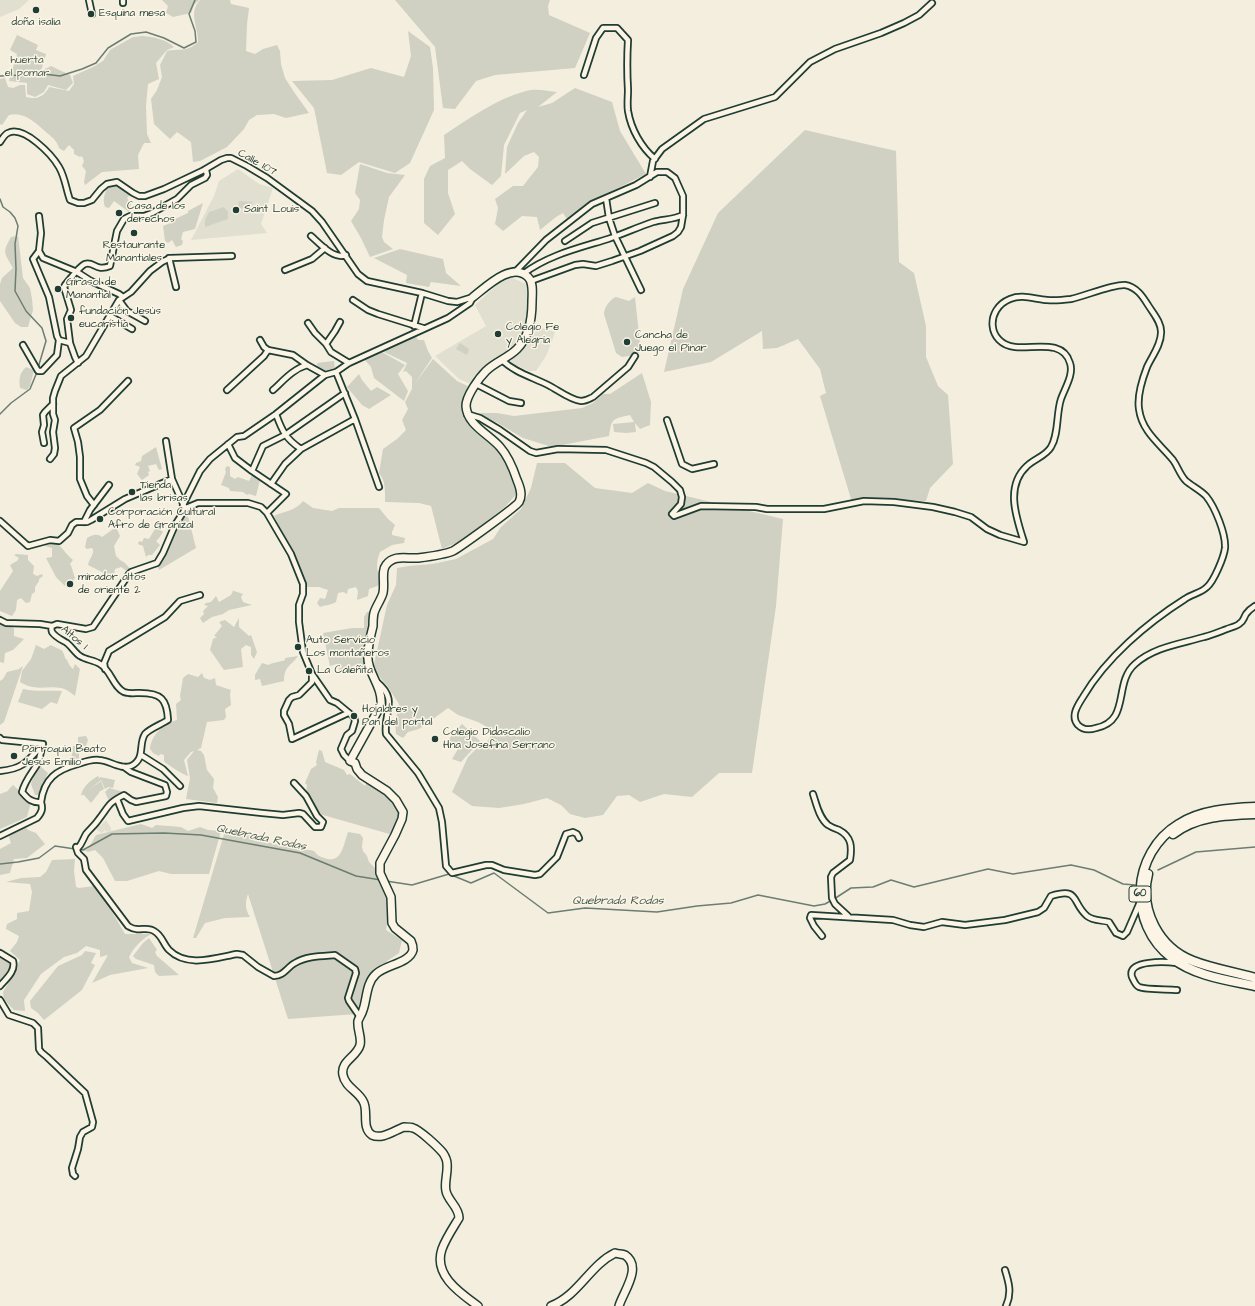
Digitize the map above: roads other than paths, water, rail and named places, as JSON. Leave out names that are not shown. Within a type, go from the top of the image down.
[{"type":"highway","name":"60","points":[[1255,807],[1205,813],[1187,819],[1171,829],[1157,843],[1148,859],[1142,877],[1140,901],[1150,933],[1159,946],[1178,963],[1192,970],[1255,986]]},
{"type":"highway","name":"60","points":[[1255,814],[1205,819],[1192,823],[1179,830],[1168,839],[1155,857],[1149,870],[1146,892],[1147,906],[1154,925],[1161,936],[1175,951],[1198,963],[1255,978]]},
{"type":"street","points":[[89,0],[92,14]]},
{"type":"street","points":[[650,177],[653,161],[662,149],[704,119],[775,97],[810,62],[835,49],[882,33],[904,23],[919,15],[932,3]]},
{"type":"street","points":[[584,75],[596,38],[603,28],[617,28],[628,40],[626,75],[628,111],[637,137],[646,152],[655,159]]},
{"type":"street","name":"Calle 107","points":[[0,142],[8,133],[16,131],[23,133],[34,140],[58,166],[64,178],[70,200],[78,203],[84,203],[92,200],[101,189],[112,182],[117,182],[139,196],[145,196],[164,189],[227,158],[238,160],[278,185],[312,212],[322,222],[358,274],[367,282],[457,302],[473,297]]},
{"type":"street","points":[[78,363],[70,343],[67,319],[71,310],[64,287],[85,264],[92,264],[100,268],[110,266],[117,231],[124,219],[130,216],[144,216],[177,199],[191,185],[205,178],[207,173],[206,170],[204,170]]},
{"type":"street","points":[[514,272],[546,240],[592,204],[636,185],[657,172],[663,171],[675,178],[683,196],[683,215],[681,227],[673,236],[640,251],[596,266],[583,264],[575,265],[531,281]]},
{"type":"street","points":[[606,198],[609,218],[615,236],[641,290]]},
{"type":"street","points":[[565,241],[592,223],[655,203]]},
{"type":"street","points":[[523,274],[557,255],[664,219],[675,219],[683,215]]},
{"type":"street","points":[[23,346],[34,367],[38,371],[42,371],[57,355],[59,340],[54,327],[50,297],[34,259],[39,251],[41,233],[39,216]]},
{"type":"street","points":[[311,236],[340,257],[346,255]]},
{"type":"street","points":[[284,270],[312,259],[326,248]]},
{"type":"street","points":[[39,251],[45,260],[77,272],[91,281],[119,294],[127,311],[145,321]]},
{"type":"street","points":[[50,459],[54,454],[55,448],[53,432],[55,420],[53,414],[53,404],[55,391],[61,376],[89,352],[115,305],[131,292],[153,268],[169,258],[232,256]]},
{"type":"street","points":[[169,258],[176,287]]},
{"type":"street","points":[[185,506],[200,471],[210,459],[236,437],[244,436],[276,414],[324,375],[336,372],[349,363],[423,328],[448,318],[470,303],[473,297],[507,273],[514,272],[523,274],[531,281],[532,310],[530,325],[523,340],[517,349],[486,371],[469,395],[466,403],[468,414],[473,423],[505,452],[514,470],[521,491],[519,502],[452,551],[417,558],[400,557],[392,559],[386,565],[383,572],[383,594],[373,614],[373,625],[368,654],[369,669],[377,682],[382,698],[382,705],[350,761]]},
{"type":"street","points":[[468,414],[480,418],[500,430],[530,452],[536,453],[558,449],[606,450],[646,463],[654,467],[680,490],[682,497],[681,504],[672,514],[674,516],[701,506],[824,509],[864,501],[894,502],[933,507],[956,512],[971,518],[987,529],[1000,535],[1024,542],[1015,512],[1014,496],[1016,484],[1020,474],[1029,464],[1047,453],[1051,447],[1056,433],[1057,412],[1070,375],[1071,366],[1069,360],[1058,349],[1047,346],[1016,347],[1004,344],[995,336],[992,326],[993,316],[997,308],[1014,297],[1051,301],[1069,299],[1114,286],[1126,285],[1141,294],[1159,323],[1161,332],[1157,348],[1147,367],[1139,394],[1139,413],[1142,423],[1176,465],[1186,480],[1203,493],[1210,502],[1222,530],[1225,539],[1225,547],[1220,563],[1207,588],[1187,597],[1153,622],[1112,658],[1094,679],[1076,707],[1074,715],[1079,726],[1085,729],[1099,728],[1107,725],[1117,714],[1126,675],[1134,665],[1162,648],[1211,635],[1240,624],[1246,614],[1255,606]]},
{"type":"street","points":[[414,326],[422,293]]},
{"type":"street","points":[[353,300],[373,312],[394,320],[423,328]]},
{"type":"street","points":[[110,316],[132,329]]},
{"type":"street","points":[[326,344],[336,331],[340,322]]},
{"type":"street","points":[[308,323],[331,352],[349,363]]},
{"type":"street","points":[[59,340],[70,343]]},
{"type":"street","points":[[260,340],[264,347],[268,350],[293,355],[324,375]]},
{"type":"street","points":[[227,390],[264,356],[268,350]]},
{"type":"street","points":[[502,360],[506,364],[570,398],[581,401],[593,397],[628,367],[635,356]]},
{"type":"street","points":[[273,390],[301,367],[307,365]]},
{"type":"street","points":[[336,372],[355,419],[379,487]]},
{"type":"street","points":[[94,505],[87,496],[80,479],[80,457],[74,428],[100,410],[128,381]]},
{"type":"street","points":[[476,384],[509,401],[521,403]]},
{"type":"street","points":[[252,471],[263,446],[285,435],[345,393]]},
{"type":"street","points":[[44,442],[42,432],[44,426],[44,412],[53,404]]},
{"type":"street","points":[[276,414],[285,435],[293,444],[301,449]]},
{"type":"street","points":[[271,484],[285,464],[301,449],[355,419]]},
{"type":"street","points":[[667,420],[682,464],[692,469],[714,464]]},
{"type":"street","points":[[166,441],[172,479],[185,506]]},
{"type":"street","points":[[228,444],[236,458],[252,471],[286,494],[267,512]]},
{"type":"street","points":[[0,520],[28,546],[50,540],[59,541],[68,533],[72,525],[76,522],[91,520],[125,499],[172,479]]},
{"type":"street","points":[[84,522],[94,505],[109,485]]},
{"type":"street","points":[[185,506],[198,503],[248,503],[261,507],[267,512],[292,554],[303,584],[303,594],[299,605],[299,618],[303,652],[312,674],[330,700],[337,703],[354,717],[355,724],[352,731],[347,735],[341,749],[344,755],[350,761],[355,763],[362,776],[387,792],[396,800],[402,812],[402,819],[380,863],[380,873],[391,897],[392,923],[395,928],[411,941],[413,949],[409,956],[404,960],[376,973],[370,981],[363,1012],[358,1021],[361,1039],[360,1045],[357,1052],[344,1064],[343,1076],[347,1084],[364,1101],[367,1127],[371,1134],[377,1136],[395,1132],[404,1127],[413,1128],[419,1131],[444,1154],[448,1163],[445,1188],[446,1193],[459,1213],[459,1218],[443,1247],[441,1254],[441,1265],[449,1282],[458,1292],[478,1306]]},
{"type":"street","name":"Altos 1","points":[[141,755],[143,738],[146,733],[168,720],[166,705],[163,699],[155,694],[132,694],[124,692],[100,664],[87,660],[78,655],[68,644],[53,634],[51,630],[52,626],[57,624],[86,629],[93,627],[131,572],[157,563],[185,506]]},
{"type":"street","points":[[105,669],[104,663],[109,651],[165,617],[180,601],[200,595]]},
{"type":"street","points":[[0,620],[11,623],[52,626]]},
{"type":"street","points":[[312,674],[310,684],[299,695],[292,697],[289,700],[284,711],[284,715],[289,724],[292,739],[348,713]]},
{"type":"street","points":[[377,682],[385,689],[388,696],[389,702],[385,727],[386,734],[418,773],[439,808],[442,822],[446,866],[452,872],[492,865],[504,870],[535,875],[540,874],[557,858],[566,834],[573,832],[577,834],[579,838]]},
{"type":"street","points":[[0,738],[2,740],[43,744]]},
{"type":"street","points":[[0,771],[20,767],[31,758],[43,744]]},
{"type":"street","points":[[41,802],[35,803],[22,792],[24,784],[38,762],[43,744]]},
{"type":"street","points":[[124,768],[133,764],[141,755],[163,769],[180,786]]},
{"type":"street","points":[[0,836],[37,818],[41,813],[42,796],[50,778],[63,769],[84,762],[99,760],[124,768],[165,785],[168,792],[166,796],[136,802],[124,795],[117,799],[106,808],[100,819],[85,836],[81,845],[77,848],[84,859],[86,870],[128,926],[137,929],[152,929],[159,935],[165,946],[176,956],[192,961],[237,954],[243,955],[258,967],[274,976],[278,976],[294,963],[305,959],[335,955],[355,969],[356,973],[348,998],[360,1017]]},
{"type":"street","points":[[117,799],[123,814],[128,821],[183,808],[199,806],[283,815],[299,813],[303,814],[315,827],[321,827],[323,822],[317,816],[306,796],[294,783]]},
{"type":"street","points":[[813,794],[821,814],[828,825],[845,833],[850,840],[852,848],[850,860],[831,877],[832,898],[835,904],[849,917]]},
{"type":"street","points":[[822,936],[814,926],[810,918],[811,915],[893,920],[924,927],[942,922],[964,925],[1005,920],[1038,912],[1044,908],[1051,896],[1067,894],[1074,896],[1086,915],[1096,920],[1108,922],[1116,933],[1123,936],[1127,932],[1140,901]]},
{"type":"street","points":[[0,953],[13,961],[14,965],[10,974],[0,986]]},
{"type":"street","points":[[1177,990],[1141,987],[1135,984],[1131,974],[1135,967],[1148,963],[1159,961],[1178,963]]},
{"type":"street","points":[[0,1000],[9,1015],[33,1023],[38,1028],[39,1049],[41,1052],[85,1093],[93,1122],[92,1127],[83,1132],[80,1137],[72,1168],[75,1176]]},
{"type":"street","points":[[551,1306],[559,1303],[572,1292],[606,1257],[615,1253],[625,1256],[632,1264],[632,1274],[619,1306]]},
{"type":"street","points":[[1004,1270],[1010,1286],[1009,1300],[1006,1306]]},
{"type":"waterway","points":[[0,76],[44,74],[60,76],[82,69],[96,63],[108,48],[131,34],[146,32],[164,38],[184,48],[196,42],[195,31],[189,14],[195,0]]},
{"type":"waterway","points":[[0,199],[3,207],[15,218],[18,226],[15,244],[15,291],[26,311],[42,328],[46,341],[38,368]]},
{"type":"waterway","points":[[0,414],[11,403],[30,389],[37,372]]},
{"type":"waterway","name":"Quebrada Rodas","points":[[79,849],[83,850],[112,834],[164,833],[201,835],[300,853],[356,876],[381,880]]},
{"type":"waterway","name":"Quebrada Rodas","points":[[0,864],[39,858],[55,846],[75,849]]},
{"type":"waterway","name":"Quebrada Rodas","points":[[1158,870],[1196,852],[1255,847]]},
{"type":"waterway","name":"Quebrada Rodas","points":[[386,881],[412,885],[449,874],[471,883],[494,873],[548,913],[585,908],[657,912],[731,903],[758,895],[814,906],[825,904],[851,888],[873,887],[891,880],[914,887],[988,869],[1013,874],[1071,865],[1094,870],[1123,884],[1135,885]]},
{"type":"place","name":"doña isalia","points":[[36,10]]},
{"type":"place","name":"Esquina mesa","points":[[91,14]]},
{"type":"place","name":"Saint Louis","points":[[236,210]]},
{"type":"place","name":"Casa de los derechos","points":[[119,213]]},
{"type":"place","name":"Restaurante Manantiales","points":[[134,233]]},
{"type":"place","name":"Girasol de Manantial","points":[[58,289]]},
{"type":"place","name":"fundación Jesús eucaristía","points":[[71,318]]},
{"type":"place","name":"Colegio Fe y Alegría","points":[[498,334]]},
{"type":"place","name":"Cancha de Juego el Pinar","points":[[627,342]]},
{"type":"place","name":"Tienda las brisas","points":[[132,492]]},
{"type":"place","name":"Corporación Cultural Afro de Granizal","points":[[100,519]]},
{"type":"place","name":"mirador altos de oriente 2","points":[[70,584]]},
{"type":"place","name":"Auto Servicio Los montañeros","points":[[298,647]]},
{"type":"place","name":"La Caleñita","points":[[309,671]]},
{"type":"place","name":"Hojaldres y Pan del portal","points":[[354,716]]},
{"type":"place","name":"Colegio Didascalio Hna Josefina Serrano","points":[[435,739]]},
{"type":"place","name":"Parroquia Beato Jesús Emilio","points":[[14,756]]},
{"type":"park label","name":"huerta el pomar","points":[[27,67]]}]
